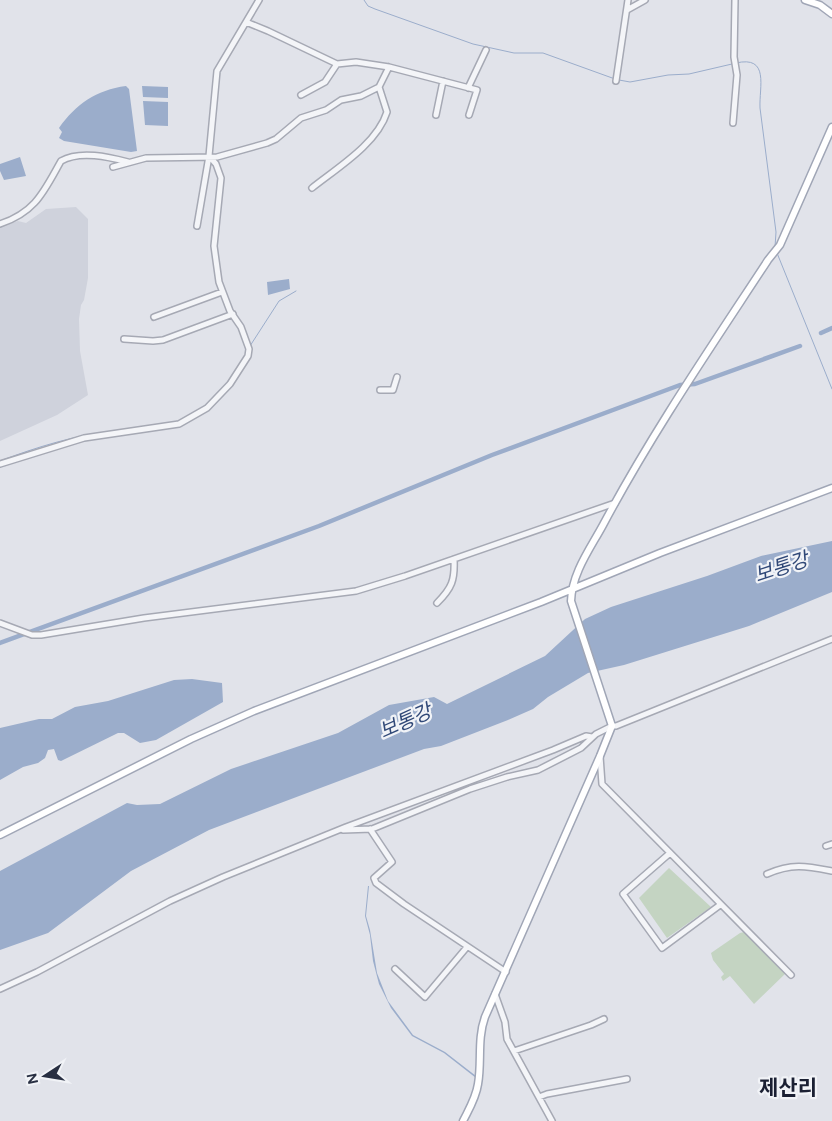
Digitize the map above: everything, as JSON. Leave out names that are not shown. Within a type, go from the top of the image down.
[{"type":"main road","points":[[805,0],[820,5],[832,14]]},
{"type":"main road","points":[[463,1121],[478,1088],[482,1028],[612,726],[571,601],[572,589],[577,574],[615,503],[684,389],[771,255],[780,246],[832,127]]},
{"type":"main road","points":[[0,835],[222,725],[541,602],[660,553],[832,488]]},
{"type":"street","points":[[197,226],[209,156],[217,71],[259,0]]},
{"type":"street","points":[[616,81],[628,0]]},
{"type":"street","points":[[627,10],[645,0]]},
{"type":"street","points":[[733,123],[737,75],[735,63],[736,0]]},
{"type":"street","points":[[246,22],[268,30],[337,64],[356,62],[389,67],[477,90],[469,115]]},
{"type":"street","points":[[468,88],[486,50]]},
{"type":"street","points":[[301,96],[325,82],[337,64]]},
{"type":"street","points":[[312,188],[373,137],[387,112],[380,87],[389,67]]},
{"type":"street","points":[[436,115],[442,81]]},
{"type":"street","points":[[113,167],[146,158],[217,157],[267,143],[276,139],[301,118],[326,110],[341,100],[361,96],[380,87]]},
{"type":"street","points":[[0,224],[16,218],[38,201],[61,161],[67,158],[93,156],[129,163]]},
{"type":"street","points":[[0,464],[84,438],[174,426],[198,414],[230,384],[250,352],[241,326],[222,292],[214,246],[220,178],[216,164],[209,156]]},
{"type":"street","points":[[154,317],[222,292]]},
{"type":"street","points":[[124,340],[162,340],[233,314]]},
{"type":"street","points":[[380,390],[393,390],[397,377]]},
{"type":"street","points":[[0,623],[41,635],[144,618],[356,591],[405,576],[615,503]]},
{"type":"street","points":[[437,603],[452,586],[455,576],[454,559]]},
{"type":"street","points":[[340,830],[370,829],[470,789],[543,768],[581,748],[592,737],[612,726],[734,680],[832,639]]},
{"type":"street","points":[[0,989],[37,972],[195,889],[340,830],[586,736],[592,737]]},
{"type":"street","points":[[600,756],[602,784],[791,975]]},
{"type":"street","points":[[370,829],[392,862],[374,878],[376,883],[404,904],[506,972]]},
{"type":"street","points":[[826,846],[832,844]]},
{"type":"street","points":[[670,853],[623,894],[662,948],[720,905]]},
{"type":"street","points":[[767,874],[781,868],[796,866],[832,871]]},
{"type":"street","points":[[395,969],[425,997],[467,947]]},
{"type":"street","points":[[496,994],[507,1039],[552,1121]]},
{"type":"street","points":[[514,1051],[604,1019]]},
{"type":"street","points":[[539,1097],[627,1079]]},
{"type":"shaded area","points":[[76,207],[88,219],[88,278],[79,319],[80,351],[88,395],[57,415],[0,441],[0,227],[18,221],[26,223],[46,209]]},
{"type":"green space","points":[[669,868],[711,907],[667,938],[639,898]]},
{"type":"green space","points":[[744,932],[786,973],[754,1004],[730,976],[723,981],[721,977],[724,974],[713,960],[711,953]]},
{"type":"water","points":[[126,86],[129,89],[137,151],[131,152],[64,141],[59,138],[62,132],[59,128],[80,105],[105,91]]},
{"type":"water","points":[[142,86],[168,87],[168,98],[143,97]]},
{"type":"water","points":[[143,101],[168,102],[168,126],[145,125]]},
{"type":"water","points":[[20,157],[26,176],[4,180],[0,171],[0,164]]},
{"type":"water","points":[[289,279],[290,289],[268,295],[267,282]]},
{"type":"water","name":"보통강","points":[[832,541],[832,592],[749,626],[624,665],[588,673],[548,697],[533,709],[508,720],[441,746],[424,749],[209,830],[131,871],[48,933],[0,950],[0,871],[127,803],[137,805],[160,804],[231,769],[338,733],[389,705],[434,697],[447,704],[545,656],[585,619],[611,607],[707,576],[761,556]]},
{"type":"water","points":[[192,679],[222,683],[223,702],[156,740],[140,743],[124,733],[118,733],[61,761],[58,760],[54,749],[48,750],[45,758],[38,763],[23,767],[0,780],[0,728],[39,719],[52,719],[75,707],[108,701],[174,680]]},
{"type":"water","points":[[368,886],[366,916],[370,930],[377,973],[388,1001],[413,1035],[445,1052],[476,1076],[476,1078],[444,1053],[412,1036],[391,1008],[379,984],[373,961],[370,935],[365,916]]},
{"type":"waterway","points":[[364,0],[368,6],[375,9],[473,44],[514,53],[543,53],[615,79]]},
{"type":"waterway","points":[[736,63],[747,62],[754,64],[758,68],[760,75],[760,108],[776,232],[775,247]]},
{"type":"waterway","points":[[619,80],[630,82],[668,75],[689,74],[732,64]]},
{"type":"waterway","points":[[777,253],[832,389]]},
{"type":"waterway","points":[[250,346],[279,301],[296,291]]},
{"type":"waterway","points":[[821,333],[832,328]]},
{"type":"waterway","points":[[0,643],[319,526],[492,455],[680,385],[695,384],[800,346]]},
{"type":"waterway","points":[[232,376],[241,363]]},
{"type":"waterway","points":[[0,461],[56,442],[85,435],[115,431]]},
{"type":"district","name":"제산리","points":[[788,1087]]}]
